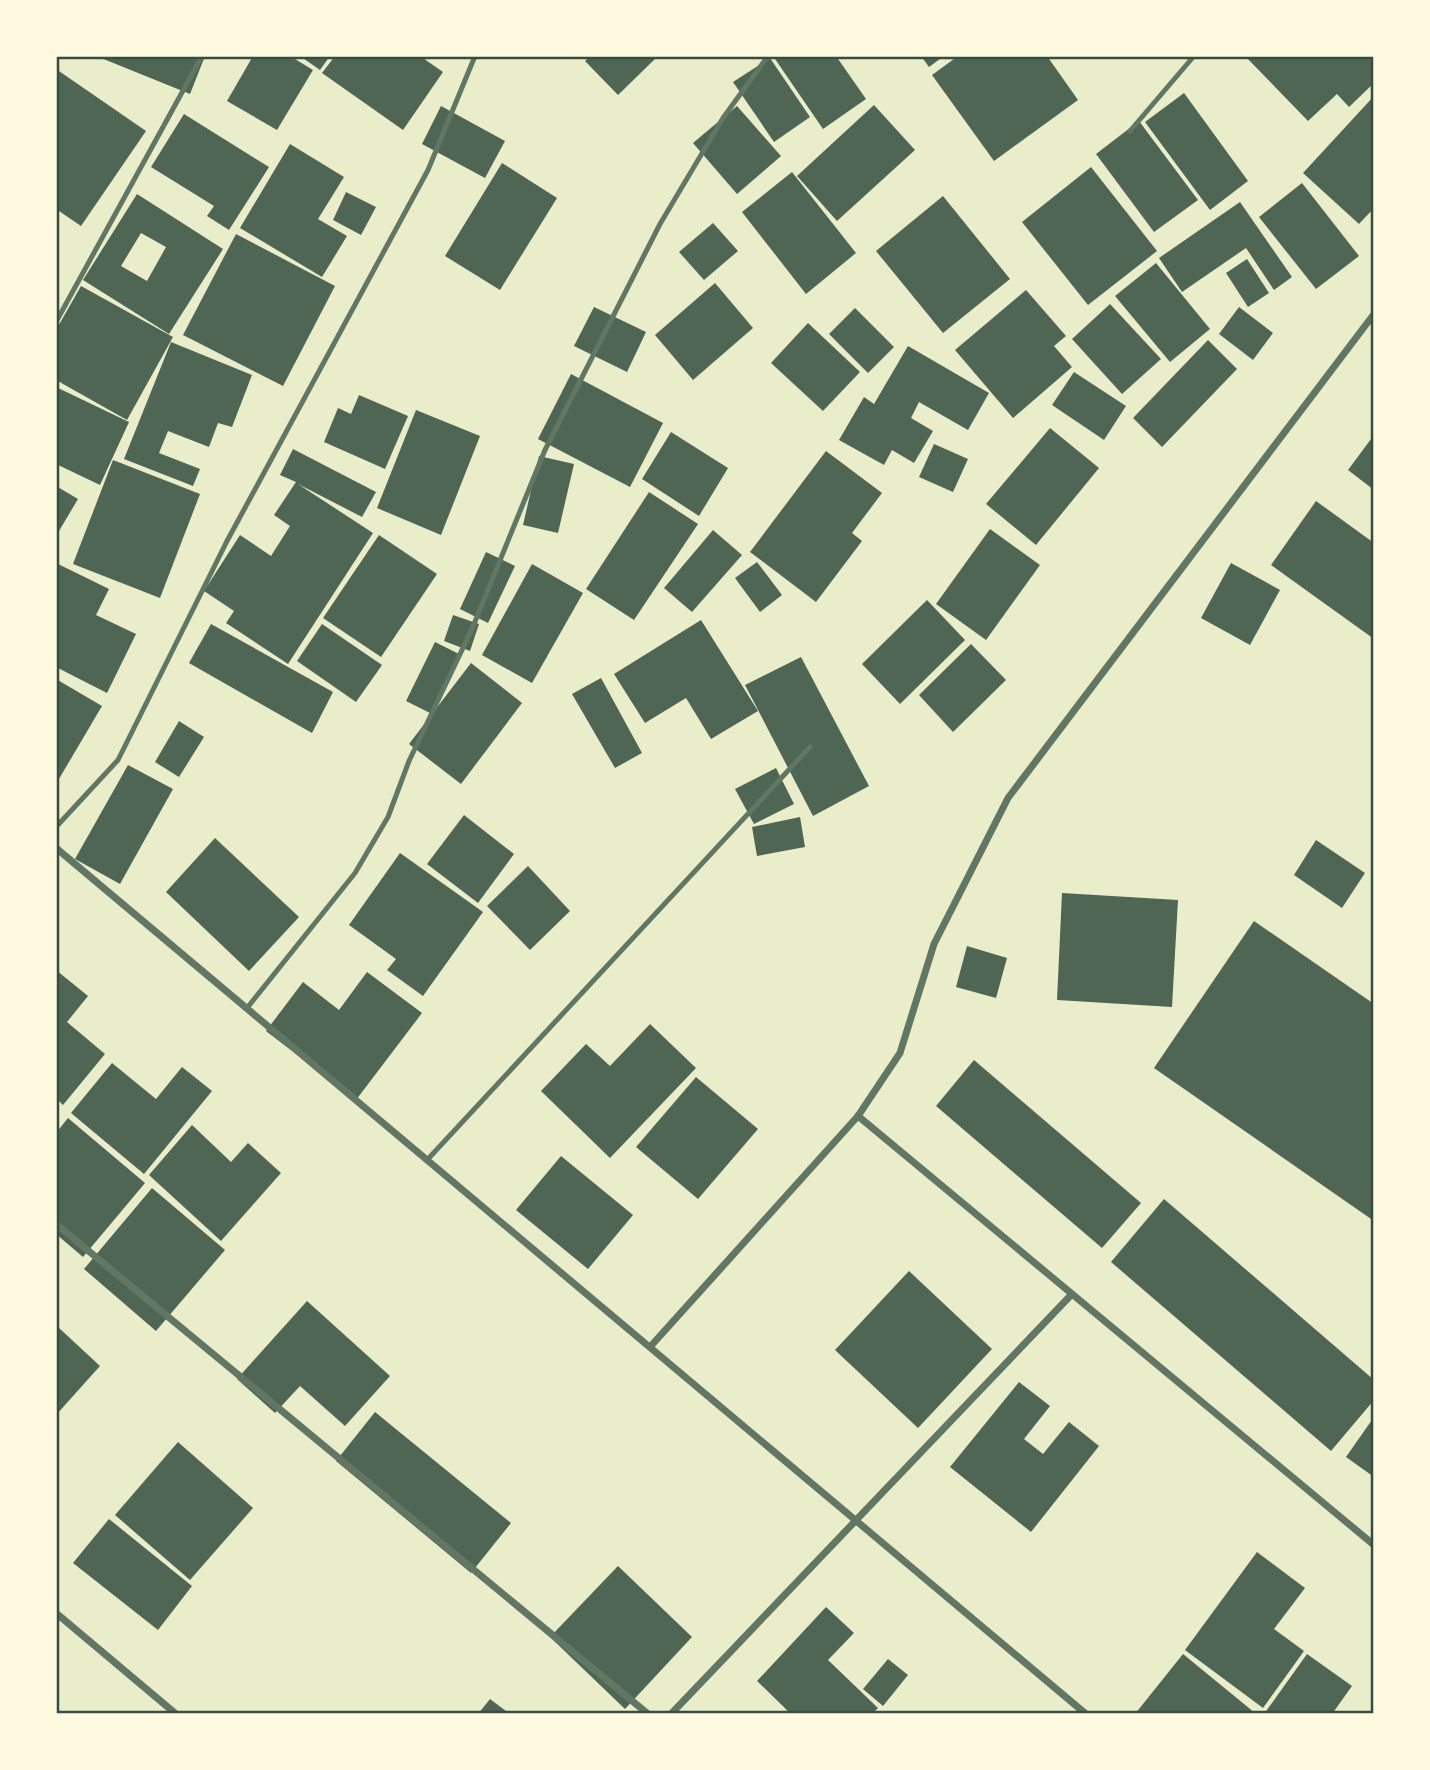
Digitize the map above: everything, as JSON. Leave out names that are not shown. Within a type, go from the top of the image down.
[{"type":"street","points":[[650,1347],[858,1116],[900,1053],[934,944],[1008,798],[1374,314]]},
{"type":"street","points":[[56,848],[1086,1714]]},
{"type":"street","points":[[858,1116],[1374,1545]]},
{"type":"street","points":[[56,1224],[648,1714]]},
{"type":"street","points":[[671,1714],[1072,1294]]},
{"type":"street","points":[[56,1613],[176,1714]]},
{"type":"lane","points":[[56,322],[202,56]]},
{"type":"lane","points":[[56,827],[118,760],[227,541],[429,170],[474,56]]},
{"type":"lane","points":[[247,1008],[355,873],[388,817],[409,761],[472,629],[545,450],[660,224],[723,118],[768,56]]},
{"type":"lane","points":[[1130,131],[1194,56]]},
{"type":"lane","points":[[428,1159],[810,747]]},
{"type":"building","points":[[96,56],[205,56],[190,94]]},
{"type":"building","points":[[253,56],[290,56],[313,70],[277,130],[227,101]]},
{"type":"building","points":[[300,56],[330,56],[320,70]]},
{"type":"building","points":[[335,56],[420,56],[443,72],[403,130],[322,73]]},
{"type":"building","points":[[591,56],[658,56],[618,95],[585,61]]},
{"type":"building","points":[[773,56],[836,56],[866,99],[823,129]]},
{"type":"building","points":[[921,56],[944,56],[929,67]]},
{"type":"building","points":[[958,56],[1047,56],[1078,100],[994,161],[932,75]]},
{"type":"building","points":[[1245,56],[1374,56],[1374,83],[1349,107],[1337,94],[1308,121]]},
{"type":"building","points":[[770,58],[810,117],[774,142],[733,82]]},
{"type":"building","points":[[56,69],[146,131],[81,226],[56,209]]},
{"type":"building","points":[[1184,93],[1248,181],[1210,210],[1145,122]]},
{"type":"building","points":[[1374,96],[1374,208],[1359,224],[1303,173]]},
{"type":"building","points":[[874,105],[915,150],[837,221],[797,176]]},
{"type":"building","points":[[441,106],[505,141],[485,178],[422,144]]},
{"type":"building","points":[[737,106],[781,156],[737,194],[693,143]]},
{"type":"building","points":[[184,114],[269,167],[229,230],[207,216],[214,206],[151,167]]},
{"type":"building","points":[[1139,121],[1198,200],[1154,232],[1096,154]]},
{"type":"building","points":[[290,144],[344,177],[318,219],[347,236],[322,277],[240,228]]},
{"type":"building","points":[[502,163],[557,198],[500,290],[445,256]]},
{"type":"building","points":[[1091,167],[1157,251],[1088,305],[1022,222]]},
{"type":"building","points":[[792,172],[856,253],[806,294],[742,212]]},
{"type":"building","points":[[1302,183],[1359,256],[1316,289],[1259,217]]},
{"type":"building","points":[[346,192],[376,207],[361,235],[333,220]]},
{"type":"building","points":[[137,194],[223,249],[169,334],[83,280]],"holes":[[[141,233],[166,247],[147,281],[121,266]]]},
{"type":"building","points":[[943,196],[1010,279],[943,333],[876,251]]},
{"type":"building","points":[[1240,202],[1292,277],[1274,290],[1246,248],[1182,292],[1159,258]]},
{"type":"building","points":[[713,223],[738,251],[704,280],[679,252]]},
{"type":"building","points":[[236,234],[335,286],[283,386],[183,335]]},
{"type":"building","points":[[1247,259],[1269,293],[1248,307],[1226,273]]},
{"type":"building","points":[[1156,263],[1210,329],[1170,362],[1115,296]]},
{"type":"building","points":[[715,283],[753,328],[693,380],[655,335]]},
{"type":"building","points":[[81,286],[173,337],[127,420],[56,380],[56,330]]},
{"type":"building","points":[[1026,290],[1066,336],[1054,346],[1072,367],[1013,418],[955,350]]},
{"type":"building","points":[[1110,304],[1161,359],[1122,394],[1072,339]]},
{"type":"building","points":[[594,307],[646,332],[627,372],[574,346]]},
{"type":"building","points":[[1239,307],[1273,333],[1253,360],[1219,334]]},
{"type":"building","points":[[855,308],[894,347],[868,373],[829,334]]},
{"type":"building","points":[[808,323],[860,372],[823,411],[771,363]]},
{"type":"building","points":[[1208,340],[1237,369],[1162,447],[1133,418]]},
{"type":"building","points":[[171,342],[252,375],[232,427],[218,423],[209,447],[168,431],[159,453],[200,469],[193,486],[124,459]]},
{"type":"building","points":[[908,346],[989,393],[968,430],[919,402],[911,418],[933,431],[914,463],[892,450],[884,465],[839,440],[864,397],[874,404]]},
{"type":"building","points":[[1074,372],[1126,406],[1104,440],[1052,405]]},
{"type":"building","points":[[571,374],[663,423],[630,487],[538,439]]},
{"type":"building","points":[[56,387],[129,422],[100,485],[56,464]]},
{"type":"building","points":[[359,395],[408,416],[385,469],[324,442],[338,408],[351,414]]},
{"type":"building","points":[[416,410],[480,436],[441,535],[377,508]]},
{"type":"building","points":[[1050,428],[1099,468],[1036,545],[986,504]]},
{"type":"building","points":[[671,432],[728,468],[699,516],[642,479]]},
{"type":"building","points":[[1374,435],[1374,490],[1348,470]]},
{"type":"building","points":[[934,444],[968,459],[953,492],[919,477]]},
{"type":"building","points":[[293,449],[376,492],[362,517],[298,484],[373,533],[288,664],[226,623],[234,611],[204,591],[240,535],[271,556],[290,526],[274,515],[296,482],[280,475]]},
{"type":"building","points":[[826,451],[882,493],[852,533],[862,541],[816,602],[750,552]]},
{"type":"building","points":[[539,456],[574,464],[558,533],[523,525]]},
{"type":"building","points":[[113,460],[200,494],[160,598],[73,564]]},
{"type":"building","points":[[56,486],[78,499],[56,536]]},
{"type":"building","points":[[649,492],[698,524],[634,620],[586,589]]},
{"type":"building","points":[[1316,501],[1374,543],[1374,639],[1271,565]]},
{"type":"building","points":[[990,529],[1040,565],[986,640],[936,604]]},
{"type":"building","points":[[713,530],[742,555],[692,612],[664,588]]},
{"type":"building","points":[[379,535],[437,574],[381,657],[323,618]]},
{"type":"building","points":[[486,552],[515,566],[488,623],[460,609]]},
{"type":"building","points":[[757,562],[782,595],[760,612],[735,578]]},
{"type":"building","points":[[56,563],[109,589],[96,615],[136,634],[107,693],[56,667]]},
{"type":"building","points":[[1231,563],[1280,590],[1250,645],[1201,618]]},
{"type":"building","points":[[532,564],[583,593],[532,683],[482,655]]},
{"type":"building","points":[[927,600],[965,640],[900,704],[862,664]]},
{"type":"building","points":[[453,615],[479,624],[470,651],[444,641]]},
{"type":"building","points":[[701,620],[758,711],[711,739],[686,698],[645,723],[614,674]]},
{"type":"building","points":[[211,624],[333,692],[312,733],[189,663]]},
{"type":"building","points":[[322,624],[382,665],[356,702],[297,661]]},
{"type":"building","points":[[435,642],[459,654],[430,713],[406,701]]},
{"type":"building","points":[[971,644],[1006,680],[953,732],[919,695]]},
{"type":"building","points":[[801,657],[869,786],[813,816],[745,685]]},
{"type":"building","points":[[471,663],[522,703],[461,784],[409,744]]},
{"type":"building","points":[[601,678],[642,753],[615,768],[572,694]]},
{"type":"building","points":[[56,679],[102,706],[56,784]]},
{"type":"building","points":[[179,721],[204,737],[179,777],[155,762]]},
{"type":"building","points":[[128,765],[173,789],[120,884],[75,859]]},
{"type":"building","points":[[776,768],[794,804],[754,824],[735,789]]},
{"type":"building","points":[[464,815],[514,854],[478,903],[427,864]]},
{"type":"building","points":[[800,817],[805,847],[757,856],[752,827]]},
{"type":"building","points":[[215,838],[299,917],[249,971],[166,892]]},
{"type":"building","points":[[1316,840],[1365,873],[1342,908],[1294,875]]},
{"type":"building","points":[[400,853],[483,912],[423,996],[387,970],[396,959],[349,925]]},
{"type":"building","points":[[528,866],[570,911],[530,950],[487,906]]},
{"type":"building","points":[[1062,893],[1178,900],[1172,1007],[1057,1000]]},
{"type":"building","points":[[1254,921],[1374,1004],[1374,1221],[1154,1068]]},
{"type":"building","points":[[967,946],[1007,958],[996,998],[956,987]]},
{"type":"building","points":[[56,970],[88,996],[67,1022],[105,1054],[63,1105],[56,1098]]},
{"type":"building","points":[[367,972],[422,1013],[356,1100],[266,1031],[303,982],[339,1010]]},
{"type":"building","points":[[650,1024],[696,1068],[610,1158],[541,1091],[586,1044],[610,1066]]},
{"type":"building","points":[[974,1060],[1141,1203],[1102,1248],[936,1106]]},
{"type":"building","points":[[112,1063],[156,1099],[182,1067],[212,1091],[144,1174],[71,1113]]},
{"type":"building","points":[[696,1077],[758,1129],[698,1199],[636,1147]]},
{"type":"building","points":[[68,1118],[145,1183],[83,1257],[56,1234],[56,1133]]},
{"type":"building","points":[[192,1125],[231,1162],[248,1143],[281,1173],[221,1241],[149,1175]]},
{"type":"building","points":[[561,1156],[633,1215],[588,1269],[516,1210]]},
{"type":"building","points":[[152,1188],[225,1250],[156,1331],[84,1269]]},
{"type":"building","points":[[1164,1199],[1374,1380],[1374,1400],[1331,1451],[1111,1262]]},
{"type":"building","points":[[909,1271],[992,1349],[918,1428],[835,1350]]},
{"type":"building","points":[[307,1301],[390,1376],[345,1426],[300,1386],[275,1413],[237,1379]]},
{"type":"building","points":[[58,1327],[100,1366],[56,1415],[56,1329]]},
{"type":"building","points":[[1019,1382],[1050,1406],[1024,1439],[1043,1454],[1069,1422],[1099,1446],[1031,1532],[950,1467]]},
{"type":"building","points":[[375,1412],[511,1523],[471,1573],[336,1461]]},
{"type":"building","points":[[1374,1417],[1374,1477],[1346,1457]]},
{"type":"building","points":[[178,1442],[253,1508],[190,1580],[115,1515]]},
{"type":"building","points":[[109,1519],[192,1586],[158,1630],[73,1563]]},
{"type":"building","points":[[1257,1552],[1305,1588],[1274,1629],[1304,1651],[1263,1708],[1185,1650]]},
{"type":"building","points":[[618,1566],[692,1637],[625,1709],[550,1637]]},
{"type":"building","points":[[826,1607],[854,1633],[828,1660],[878,1708],[872,1714],[791,1714],[757,1681]]},
{"type":"building","points":[[1183,1654],[1255,1713],[1135,1714]]},
{"type":"building","points":[[1307,1654],[1352,1686],[1332,1714],[1264,1714]]},
{"type":"building","points":[[888,1659],[908,1675],[883,1706],[863,1689]]},
{"type":"building","points":[[490,1699],[510,1714],[478,1714]]}]
